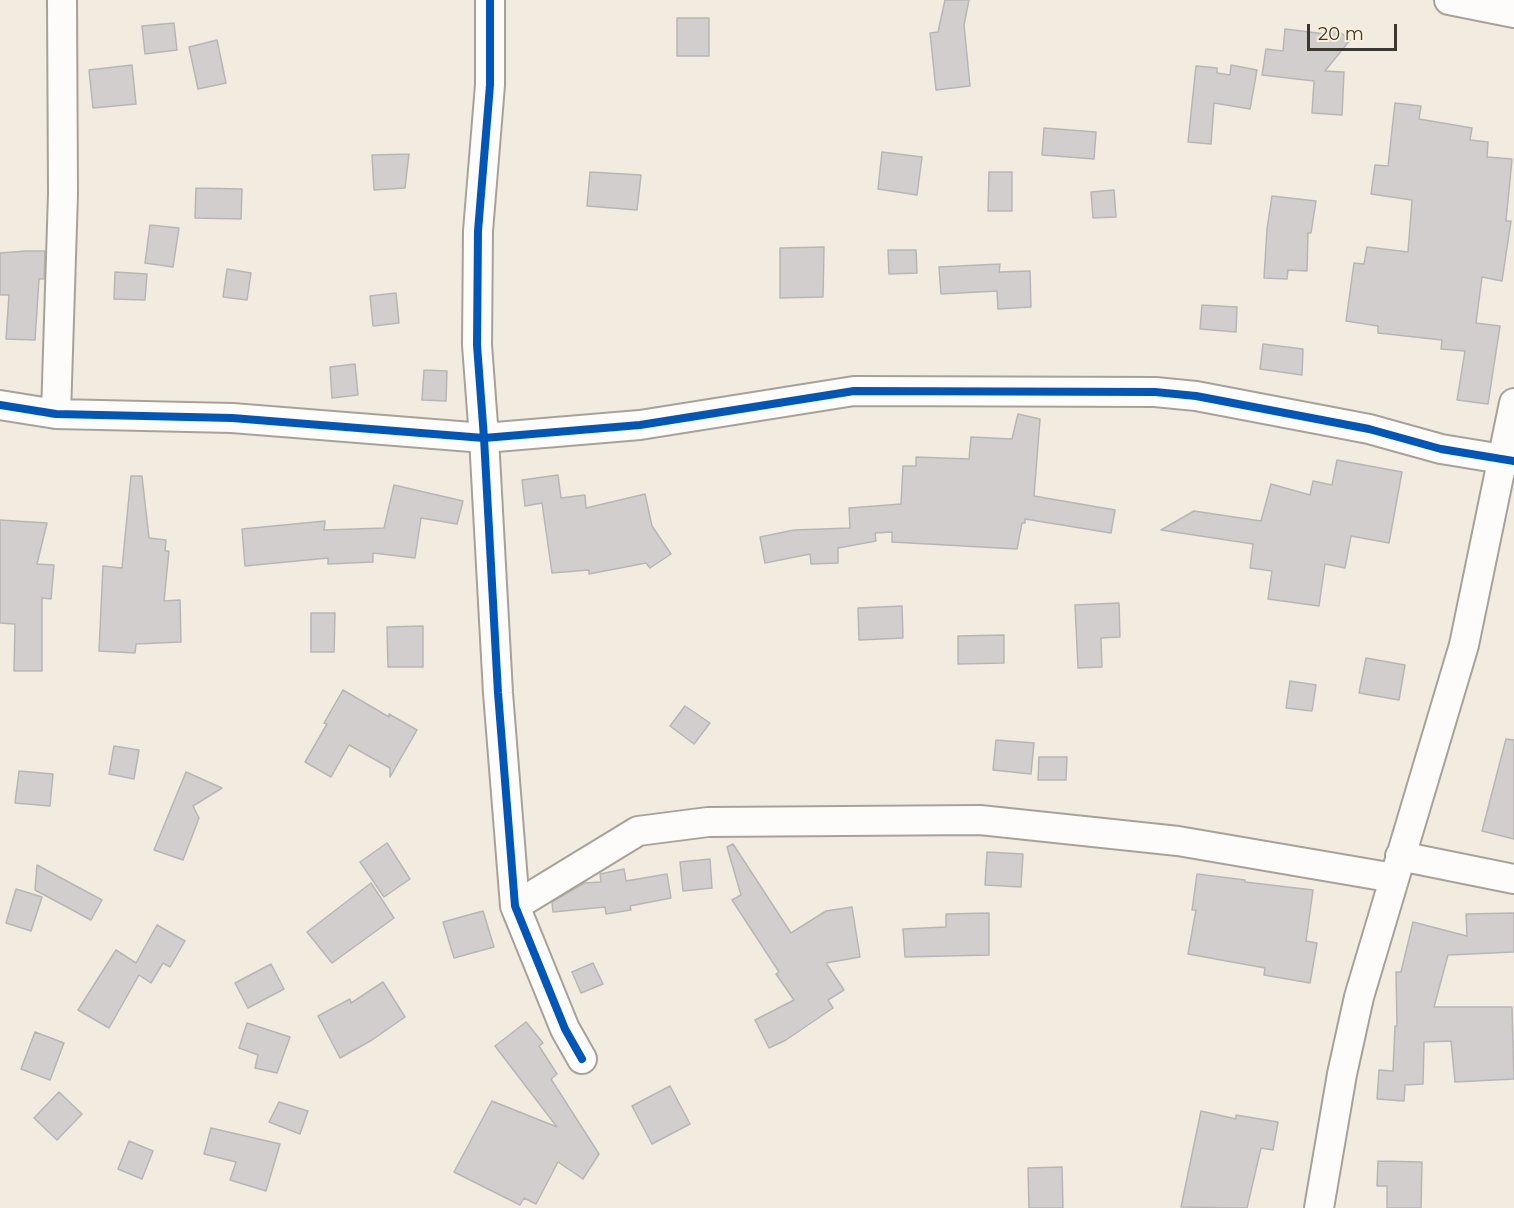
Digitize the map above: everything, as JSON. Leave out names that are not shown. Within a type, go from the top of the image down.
[{"type":"street","points":[[56,414],[63,194],[62,0]]},
{"type":"street","points":[[490,0],[490,85],[478,243],[477,345],[498,693],[515,906],[565,1029],[582,1059]]},
{"type":"street","points":[[1449,0],[1514,14]]},
{"type":"street","points":[[0,405],[56,414],[232,418],[484,438],[640,425],[854,391],[1155,392],[1196,396],[1369,429],[1441,449],[1508,460]]},
{"type":"street","points":[[1319,1208],[1342,1074],[1359,997],[1464,645],[1508,460],[1514,403]]},
{"type":"street","points":[[515,906],[638,831],[708,822],[980,820],[1514,879]]},
{"type":"building","points":[[945,0],[969,0],[964,25],[970,86],[936,90],[930,33],[938,32]]},
{"type":"building","points":[[677,18],[709,18],[709,56],[677,56]]},
{"type":"building","points":[[174,23],[177,50],[145,54],[142,26]]},
{"type":"building","points":[[1332,26],[1350,40],[1325,71],[1344,72],[1342,115],[1312,113],[1314,81],[1262,75],[1266,49],[1283,51],[1285,29],[1326,34]]},
{"type":"building","points":[[217,40],[226,83],[198,89],[189,47]]},
{"type":"building","points":[[132,65],[136,104],[93,108],[89,70]]},
{"type":"building","points":[[1231,65],[1257,70],[1250,109],[1214,103],[1211,144],[1188,142],[1196,66],[1217,68],[1217,73],[1230,75]]},
{"type":"building","points":[[1395,103],[1421,106],[1419,119],[1472,128],[1470,140],[1488,142],[1487,157],[1512,159],[1506,221],[1511,221],[1502,281],[1482,277],[1476,323],[1500,326],[1488,404],[1457,400],[1465,351],[1441,349],[1442,340],[1378,333],[1378,326],[1346,321],[1354,263],[1364,264],[1367,247],[1408,252],[1412,200],[1371,194],[1375,165],[1388,166]]},
{"type":"building","points":[[1044,128],[1096,132],[1094,159],[1042,155]]},
{"type":"building","points":[[882,152],[922,157],[917,195],[878,189]]},
{"type":"building","points":[[409,154],[405,188],[374,190],[372,155]]},
{"type":"building","points":[[590,172],[641,175],[637,210],[587,206]]},
{"type":"building","points":[[989,172],[1012,172],[1012,211],[988,211]]},
{"type":"building","points":[[196,188],[242,189],[241,219],[195,218]]},
{"type":"building","points":[[1114,190],[1116,217],[1093,218],[1091,192]]},
{"type":"building","points":[[1272,196],[1316,201],[1311,233],[1308,233],[1307,271],[1288,270],[1287,279],[1264,278]]},
{"type":"building","points":[[150,225],[179,228],[173,267],[145,263]]},
{"type":"building","points":[[824,247],[823,297],[780,298],[780,248]]},
{"type":"building","points":[[888,250],[916,250],[917,273],[889,274]]},
{"type":"building","points":[[45,251],[44,279],[39,279],[35,340],[6,339],[9,295],[0,295],[0,253]]},
{"type":"building","points":[[1000,264],[999,272],[1030,271],[1031,307],[998,309],[997,291],[941,294],[939,267]]},
{"type":"building","points":[[227,269],[251,273],[247,300],[223,297]]},
{"type":"building","points":[[115,272],[147,274],[145,300],[114,299]]},
{"type":"building","points":[[396,293],[399,323],[373,326],[370,296]]},
{"type":"building","points":[[1202,305],[1237,307],[1236,332],[1200,329]]},
{"type":"building","points":[[1263,344],[1303,349],[1302,375],[1260,369]]},
{"type":"building","points":[[355,364],[358,395],[332,398],[330,367]]},
{"type":"building","points":[[424,370],[447,371],[446,401],[422,400]]},
{"type":"building","points":[[1018,414],[1040,419],[1034,496],[1115,510],[1111,533],[1025,519],[1025,523],[1022,523],[1017,549],[892,542],[892,532],[875,533],[876,541],[838,548],[838,563],[811,564],[810,554],[765,563],[760,537],[794,530],[850,528],[849,508],[901,504],[903,466],[916,466],[916,457],[969,459],[971,437],[1012,439]]},
{"type":"building","points":[[1337,460],[1402,472],[1389,543],[1351,536],[1345,568],[1325,564],[1319,606],[1268,599],[1272,571],[1250,568],[1253,544],[1161,530],[1194,511],[1261,521],[1271,484],[1310,495],[1313,481],[1332,485]]},
{"type":"building","points":[[558,475],[561,498],[585,495],[586,508],[645,494],[652,526],[671,554],[650,568],[646,563],[589,574],[589,570],[552,573],[542,503],[525,506],[522,480]]},
{"type":"building","points":[[131,476],[142,476],[149,538],[166,540],[165,551],[169,551],[164,601],[180,600],[181,642],[136,644],[135,653],[99,651],[103,566],[122,568]]},
{"type":"building","points":[[394,485],[463,501],[457,524],[421,518],[415,558],[373,553],[373,562],[328,564],[328,558],[245,566],[242,529],[325,521],[324,530],[384,528]]},
{"type":"building","points":[[0,520],[47,523],[37,564],[54,565],[51,599],[42,598],[42,671],[14,671],[15,624],[0,623]]},
{"type":"building","points":[[1119,603],[1120,637],[1101,638],[1102,667],[1078,668],[1075,605]]},
{"type":"building","points":[[902,606],[903,638],[859,640],[858,608]]},
{"type":"building","points":[[311,613],[335,613],[334,652],[311,652]]},
{"type":"building","points":[[423,626],[423,667],[388,667],[387,627]]},
{"type":"building","points":[[1004,635],[1004,663],[958,664],[958,636]]},
{"type":"building","points":[[1366,658],[1405,665],[1399,700],[1359,693]]},
{"type":"building","points":[[1290,681],[1316,685],[1312,711],[1286,708]]},
{"type":"building","points":[[343,690],[389,717],[389,714],[417,730],[390,777],[390,768],[349,745],[331,777],[305,762]]},
{"type":"building","points":[[685,706],[710,723],[694,744],[670,726]]},
{"type":"building","points":[[1506,739],[1514,740],[1514,839],[1482,831]]},
{"type":"building","points":[[996,740],[1034,743],[1031,774],[993,770]]},
{"type":"building","points":[[114,746],[139,750],[134,779],[109,774]]},
{"type":"building","points":[[1039,757],[1067,757],[1066,780],[1038,780]]},
{"type":"building","points":[[19,771],[53,774],[50,806],[15,803]]},
{"type":"building","points":[[186,772],[222,788],[193,806],[199,818],[183,860],[154,850]]},
{"type":"building","points":[[387,843],[410,879],[384,897],[360,862]]},
{"type":"building","points":[[733,844],[791,933],[826,911],[852,907],[860,957],[826,963],[844,990],[828,1000],[833,1008],[786,1040],[769,1048],[755,1020],[794,1000],[776,974],[779,972],[732,900],[741,895],[727,847]]},
{"type":"building","points":[[987,852],[1023,854],[1021,887],[985,885]]},
{"type":"building","points":[[710,859],[712,888],[683,891],[680,862]]},
{"type":"building","points":[[37,865],[102,900],[91,920],[35,890]]},
{"type":"building","points":[[624,869],[626,881],[667,874],[671,898],[630,906],[631,910],[606,914],[605,907],[553,912],[552,902],[584,883],[601,882],[600,874]]},
{"type":"building","points":[[1197,874],[1313,890],[1306,941],[1317,943],[1310,983],[1264,975],[1265,968],[1188,954],[1196,910],[1192,910]]},
{"type":"building","points":[[371,883],[394,918],[332,963],[307,932]]},
{"type":"building","points":[[16,889],[42,897],[31,931],[6,923]]},
{"type":"building","points":[[483,911],[494,947],[454,958],[443,922]]},
{"type":"building","points":[[989,913],[989,955],[905,957],[903,929],[946,927],[946,914]]},
{"type":"building","points":[[1514,913],[1514,952],[1448,955],[1434,1007],[1512,1007],[1514,1079],[1455,1082],[1451,1041],[1424,1042],[1423,1084],[1405,1085],[1404,1101],[1377,1099],[1379,1070],[1393,1071],[1395,1026],[1397,1026],[1396,972],[1401,972],[1413,922],[1467,936],[1466,914]]},
{"type":"building","points":[[157,925],[185,941],[170,967],[163,963],[151,983],[139,975],[109,1028],[78,1010],[116,950],[136,963]]},
{"type":"building","points":[[593,963],[603,984],[581,993],[572,972]]},
{"type":"building","points":[[271,964],[284,989],[248,1008],[235,983]]},
{"type":"building","points":[[383,982],[405,1017],[372,1040],[340,1058],[318,1016],[350,999],[351,1003]]},
{"type":"building","points":[[526,1022],[543,1043],[539,1046],[557,1074],[551,1079],[599,1154],[583,1179],[558,1162],[536,1204],[524,1198],[520,1205],[454,1172],[492,1101],[557,1127],[495,1046]]},
{"type":"building","points":[[247,1023],[290,1037],[277,1073],[255,1068],[258,1055],[239,1048]]},
{"type":"building","points":[[35,1032],[64,1043],[50,1080],[21,1069]]},
{"type":"building","points":[[670,1086],[690,1124],[652,1144],[632,1106]]},
{"type":"building","points":[[59,1092],[82,1114],[57,1140],[34,1118]]},
{"type":"building","points":[[279,1102],[308,1111],[300,1134],[269,1122]]},
{"type":"building","points":[[1201,1111],[1236,1119],[1236,1115],[1278,1122],[1273,1150],[1261,1148],[1247,1208],[1181,1207]]},
{"type":"building","points":[[211,1128],[280,1144],[266,1191],[230,1180],[236,1162],[204,1154]]},
{"type":"building","points":[[129,1141],[153,1151],[142,1179],[118,1169]]},
{"type":"building","points":[[1378,1161],[1422,1162],[1421,1208],[1387,1208],[1387,1186],[1377,1186]]},
{"type":"building","points":[[1062,1167],[1063,1208],[1029,1208],[1028,1168]]},
{"type":"cycle path","points":[[490,0],[490,85],[478,231],[477,345],[498,693],[515,906],[565,1029],[582,1059]]},
{"type":"cycle path","points":[[0,405],[56,414],[232,418],[484,438],[640,425],[854,391],[1155,392],[1196,396],[1369,429],[1441,449],[1514,461]]}]
